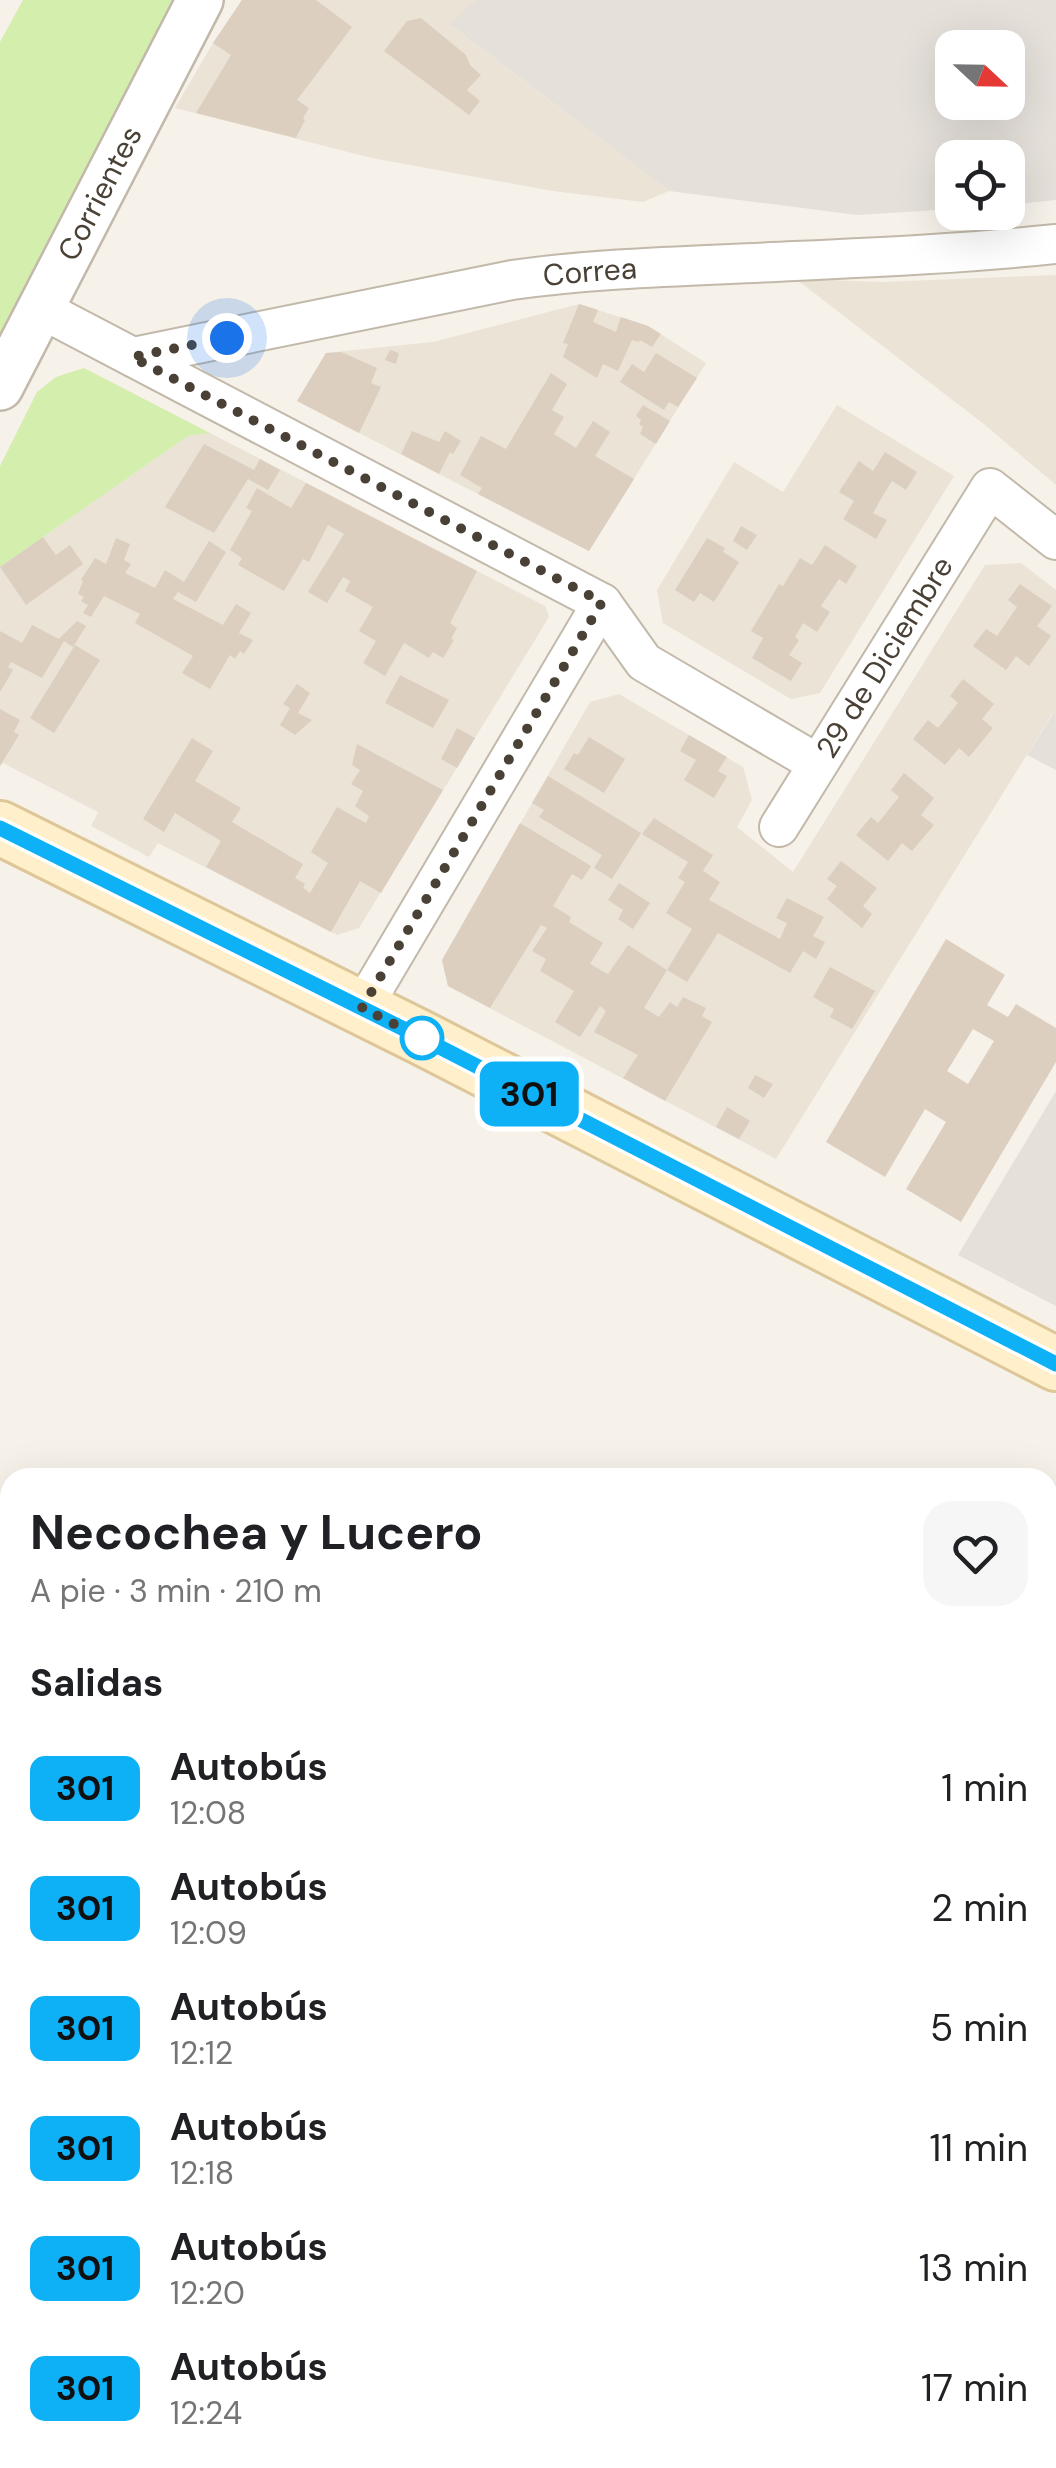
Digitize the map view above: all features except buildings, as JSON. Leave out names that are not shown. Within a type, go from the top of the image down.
[{"type":"main road","points":[[0,828],[362,1008],[1056,1364]]},
{"type":"street","name":"Corrientes","points":[[0,387],[200,0]]},
{"type":"street","name":"Correa","points":[[132,357],[563,273],[941,254],[1056,244]]},
{"type":"street","points":[[41,309],[602,602],[644,662],[818,764]]},
{"type":"street","name":"29 de Diciembre","points":[[779,827],[990,488],[1056,540]]},
{"type":"street","points":[[362,1008],[602,602]]},
{"type":"shaded area","points":[[242,0],[476,0],[450,25],[669,191],[643,202],[553,191],[372,158],[175,108]]},
{"type":"shaded area","points":[[476,0],[1056,0],[1056,200],[1025,203],[1025,140],[935,140],[935,210],[857,215],[669,191],[449,24]]},
{"type":"shaded area","points":[[1056,275],[1056,485],[796,279],[883,282]]},
{"type":"shaded area","points":[[579,304],[648,326],[706,363],[589,551],[297,401],[326,353],[433,342]]},
{"type":"shaded area","points":[[837,405],[954,476],[820,693],[791,699],[663,623],[657,590],[734,462],[783,492]]},
{"type":"shaded area","points":[[210,433],[545,606],[549,617],[359,928],[337,935],[158,843],[149,857],[91,826],[98,812],[3,763],[0,766],[0,567],[188,436]]},
{"type":"shaded area","points":[[1021,563],[1056,590],[1056,716],[1052,714],[776,1159],[448,986],[442,960],[590,702],[619,694],[743,767],[752,800],[737,827],[793,872],[985,565]]},
{"type":"shaded area","points":[[1053,714],[1056,716],[1056,770],[1027,755]]},
{"type":"shaded area","points":[[1056,1091],[1056,1306],[958,1255]]},
{"type":"green space","points":[[23,0],[175,0],[0,334],[0,42]]},
{"type":"green space","points":[[84,368],[210,433],[188,436],[0,567],[0,466],[37,392],[56,377]]},
{"type":"bus line","name":"301","points":[[0,828],[422,1038],[1056,1364]]},
{"type":"route","points":[[227,338],[132,357],[602,602],[362,1008],[422,1038]]}]
